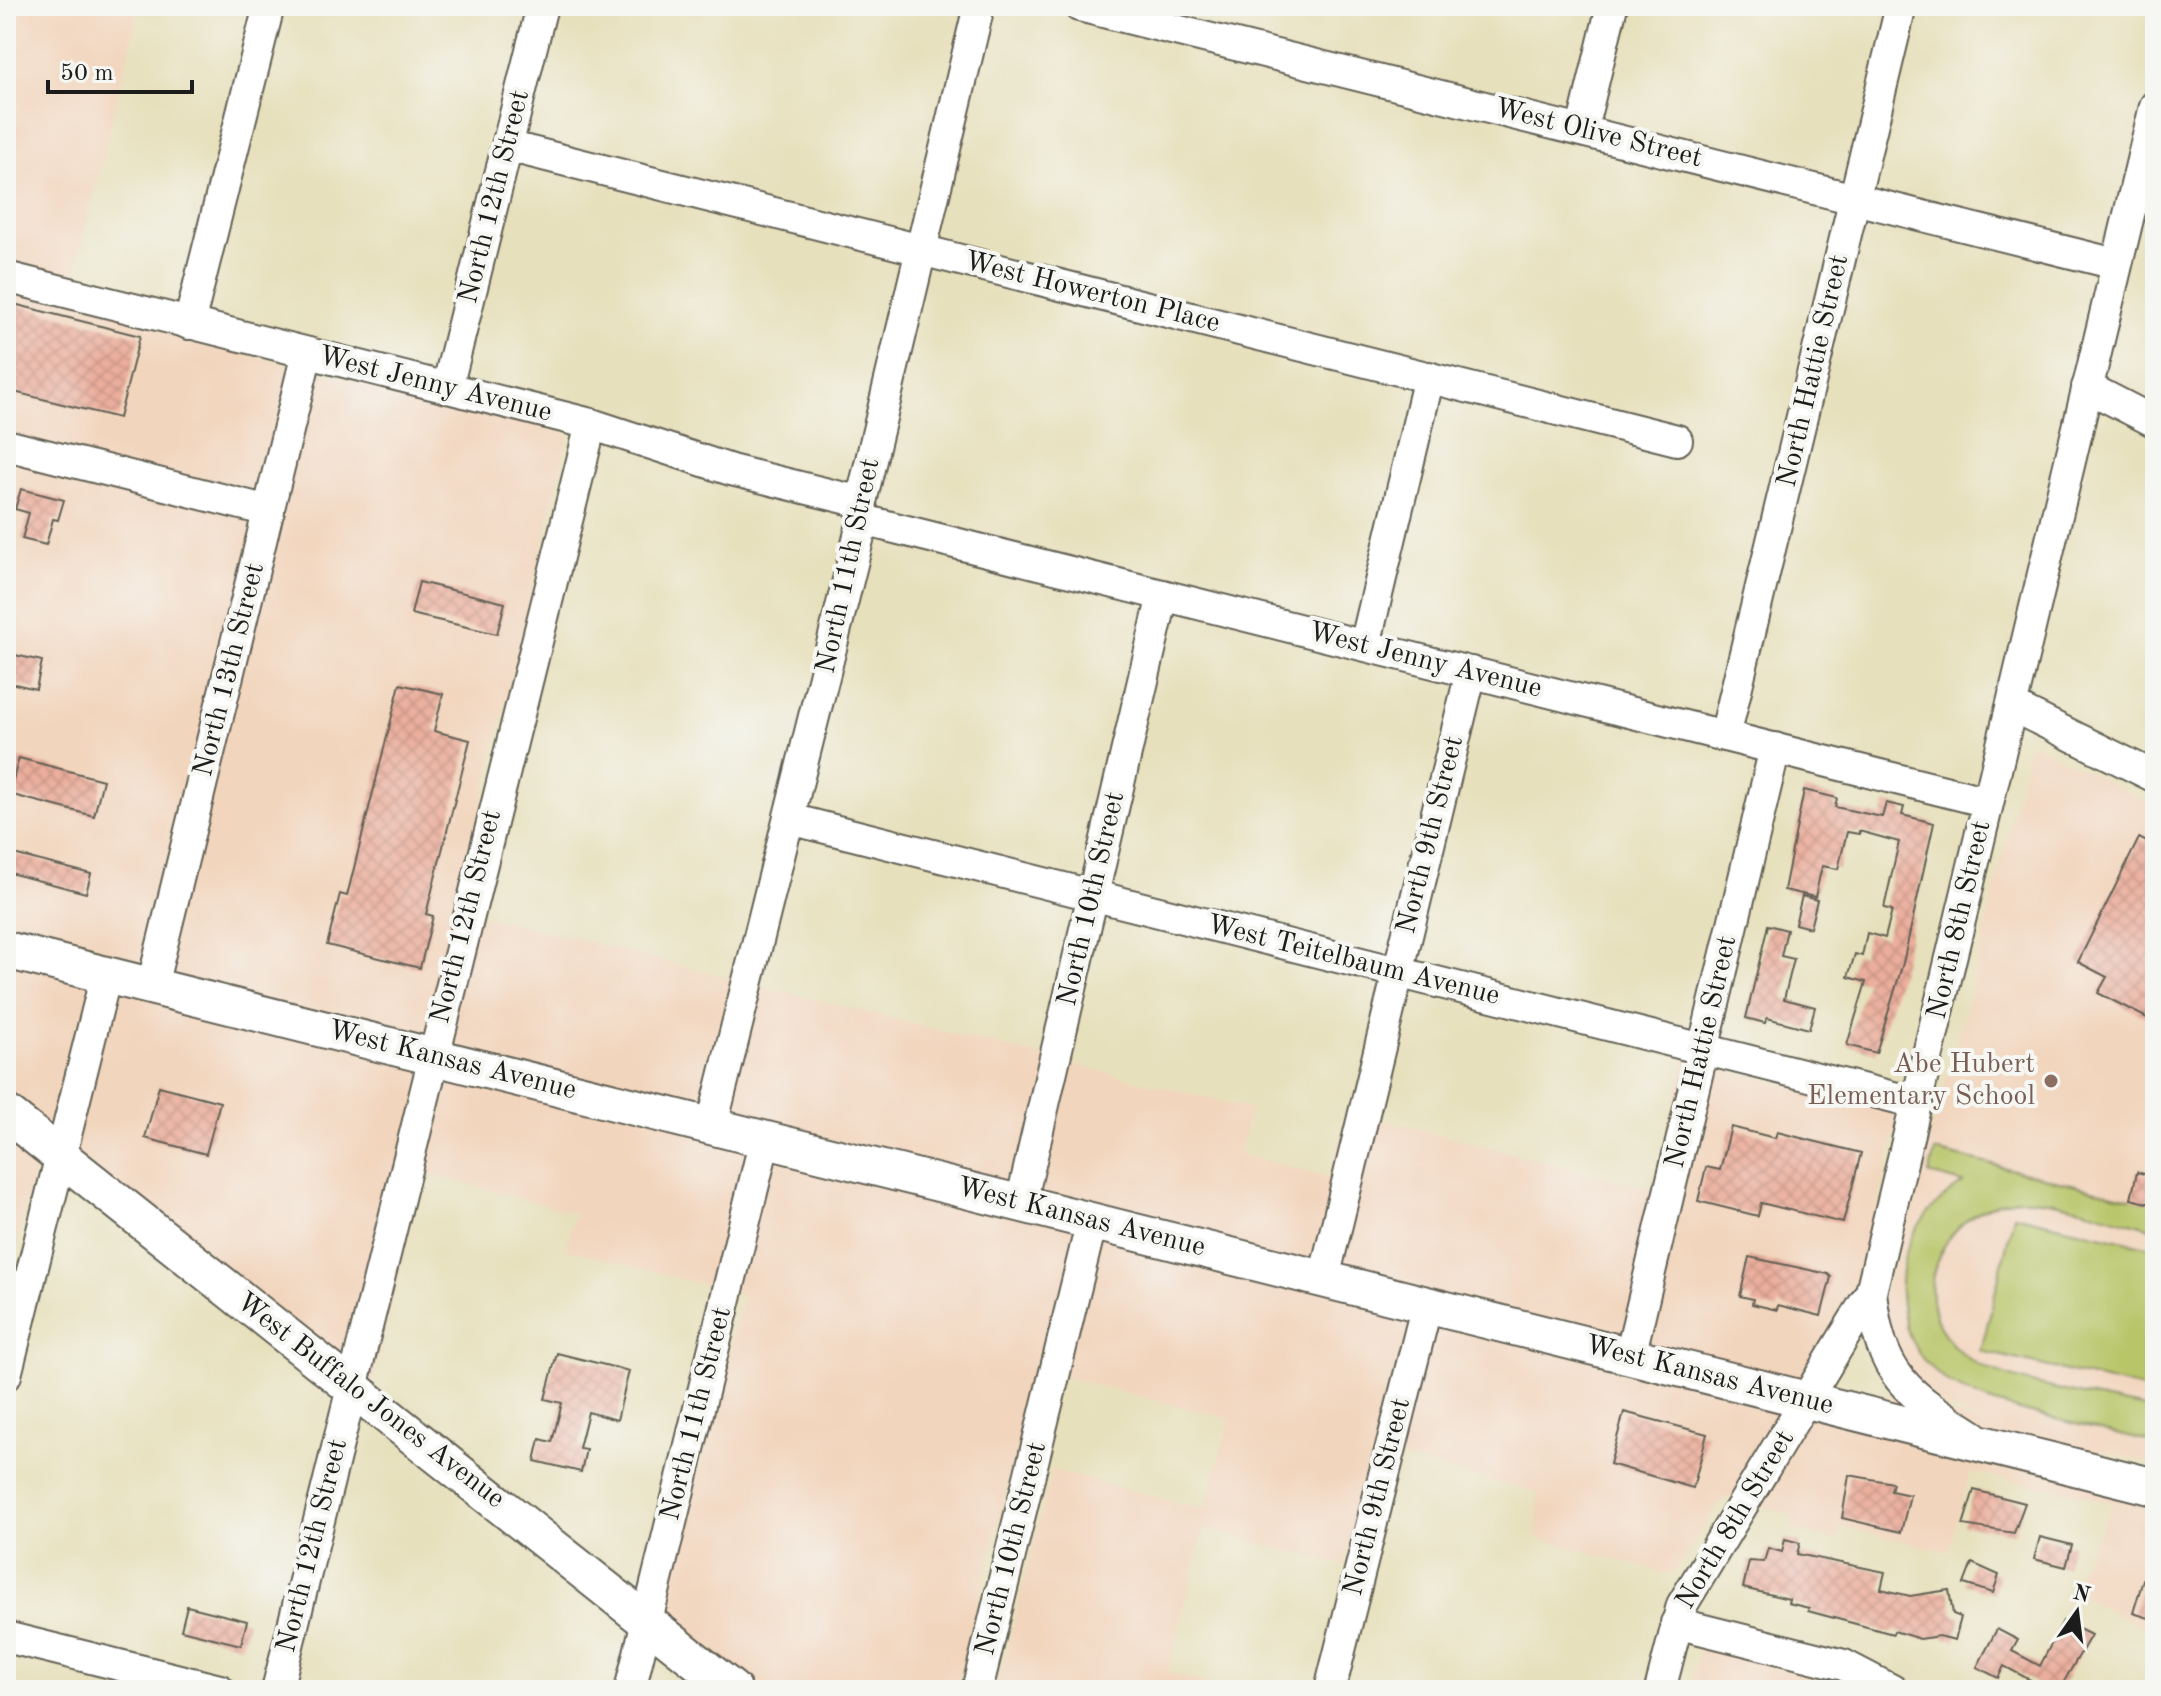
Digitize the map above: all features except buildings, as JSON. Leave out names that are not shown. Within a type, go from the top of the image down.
[{"type":"main road","name":"West Kansas Avenue","points":[[6,950],[2155,1487]]},
{"type":"main road","name":"West Buffalo Jones Avenue","points":[[6,1113],[647,1618],[733,1690]]},
{"type":"street","points":[[189,324],[269,6]]},
{"type":"street","name":"North 12th Street","points":[[447,388],[542,6]]},
{"type":"street","name":"North 11th Street","points":[[712,1125],[790,819],[979,6]]},
{"type":"street","name":"West Olive Street","points":[[1079,6],[2116,264]]},
{"type":"street","points":[[1582,129],[1612,6]]},
{"type":"street","name":"North Hattie Street","points":[[1725,736],[1901,6]]},
{"type":"street","name":"North 8th Street","points":[[1660,1690],[1682,1605],[1871,1292],[2155,106]]},
{"type":"street","name":"West Howerton Place","points":[[507,146],[1677,440]]},
{"type":"street","name":"West Jenny Avenue","points":[[6,277],[591,424],[862,511],[1163,595],[1988,802]]},
{"type":"street","name":"North 13th Street","points":[[152,986],[307,353]]},
{"type":"street","points":[[1365,645],[1429,377]]},
{"type":"street","points":[[2087,387],[2155,422]]},
{"type":"street","name":"North 12th Street","points":[[277,1690],[432,1055],[591,424]]},
{"type":"street","points":[[6,445],[269,511]]},
{"type":"street","name":"North 10th Street","points":[[1021,1203],[1163,595]]},
{"type":"street","name":"North 9th Street","points":[[1324,1278],[1471,672]]},
{"type":"street","points":[[2012,706],[2155,777]]},
{"type":"street","name":"North Hattie Street","points":[[1630,1356],[1775,748]]},
{"type":"street","name":"West Teitelbaum Avenue","points":[[790,819],[1917,1103]]},
{"type":"street","points":[[6,1375],[106,975]]},
{"type":"street","name":"North 11th Street","points":[[630,1690],[765,1139]]},
{"type":"street","name":"North 10th Street","points":[[977,1690],[1092,1221]]},
{"type":"street","points":[[1871,1292],[1875,1331],[1889,1368],[1922,1403],[1989,1446]]},
{"type":"street","name":"North 9th Street","points":[[1330,1690],[1427,1304]]},
{"type":"street","points":[[1676,1623],[1844,1665],[1892,1690]]},
{"type":"street","points":[[6,1637],[220,1690]]},
{"type":"shaded area","points":[[6,6],[140,6],[73,277],[212,311],[205,344],[569,434],[457,909],[1250,1109],[1239,1154],[1330,1177],[1342,1130],[1376,1118],[1654,1189],[1685,1059],[1900,1114],[1861,1272],[1803,1376],[1992,1425],[1947,1408],[1903,1373],[1880,1308],[1964,1017],[2030,742],[2155,806],[2155,1464],[2034,1436],[2155,1471],[2155,1633],[2070,1590],[2113,1503],[2070,1492],[1970,1472],[1948,1552],[1840,1526],[1836,1540],[1791,1529],[1793,1515],[1724,1497],[1672,1575],[1537,1538],[1538,1493],[1374,1452],[1344,1565],[1204,1529],[1168,1673],[1229,1690],[996,1690],[1052,1470],[1205,1510],[1230,1419],[1037,1370],[956,1690],[753,1690],[662,1618],[743,1295],[566,1249],[575,1213],[424,1172],[372,1385],[45,1128],[6,1290]]},
{"type":"shaded area","points":[[1700,1647],[1841,1685],[1851,1690],[1689,1690]]},
{"type":"green space","points":[[1935,1151],[2155,1204],[2155,1229],[2049,1201],[2019,1199],[1991,1206],[1967,1220],[1949,1239],[1936,1262],[1932,1287],[1935,1313],[1946,1337],[1968,1358],[1983,1367],[2030,1382],[2155,1410],[2155,1443],[1991,1402],[1944,1379],[1926,1363],[1912,1342],[1904,1316],[1901,1283],[1906,1252],[1928,1213],[1963,1183],[1929,1174]]},
{"type":"green space","points":[[2014,1215],[2155,1248],[2155,1392],[1981,1351]]},
{"type":"place","name":"Abe Hubert Elementary School","points":[[2051,1081]]}]
